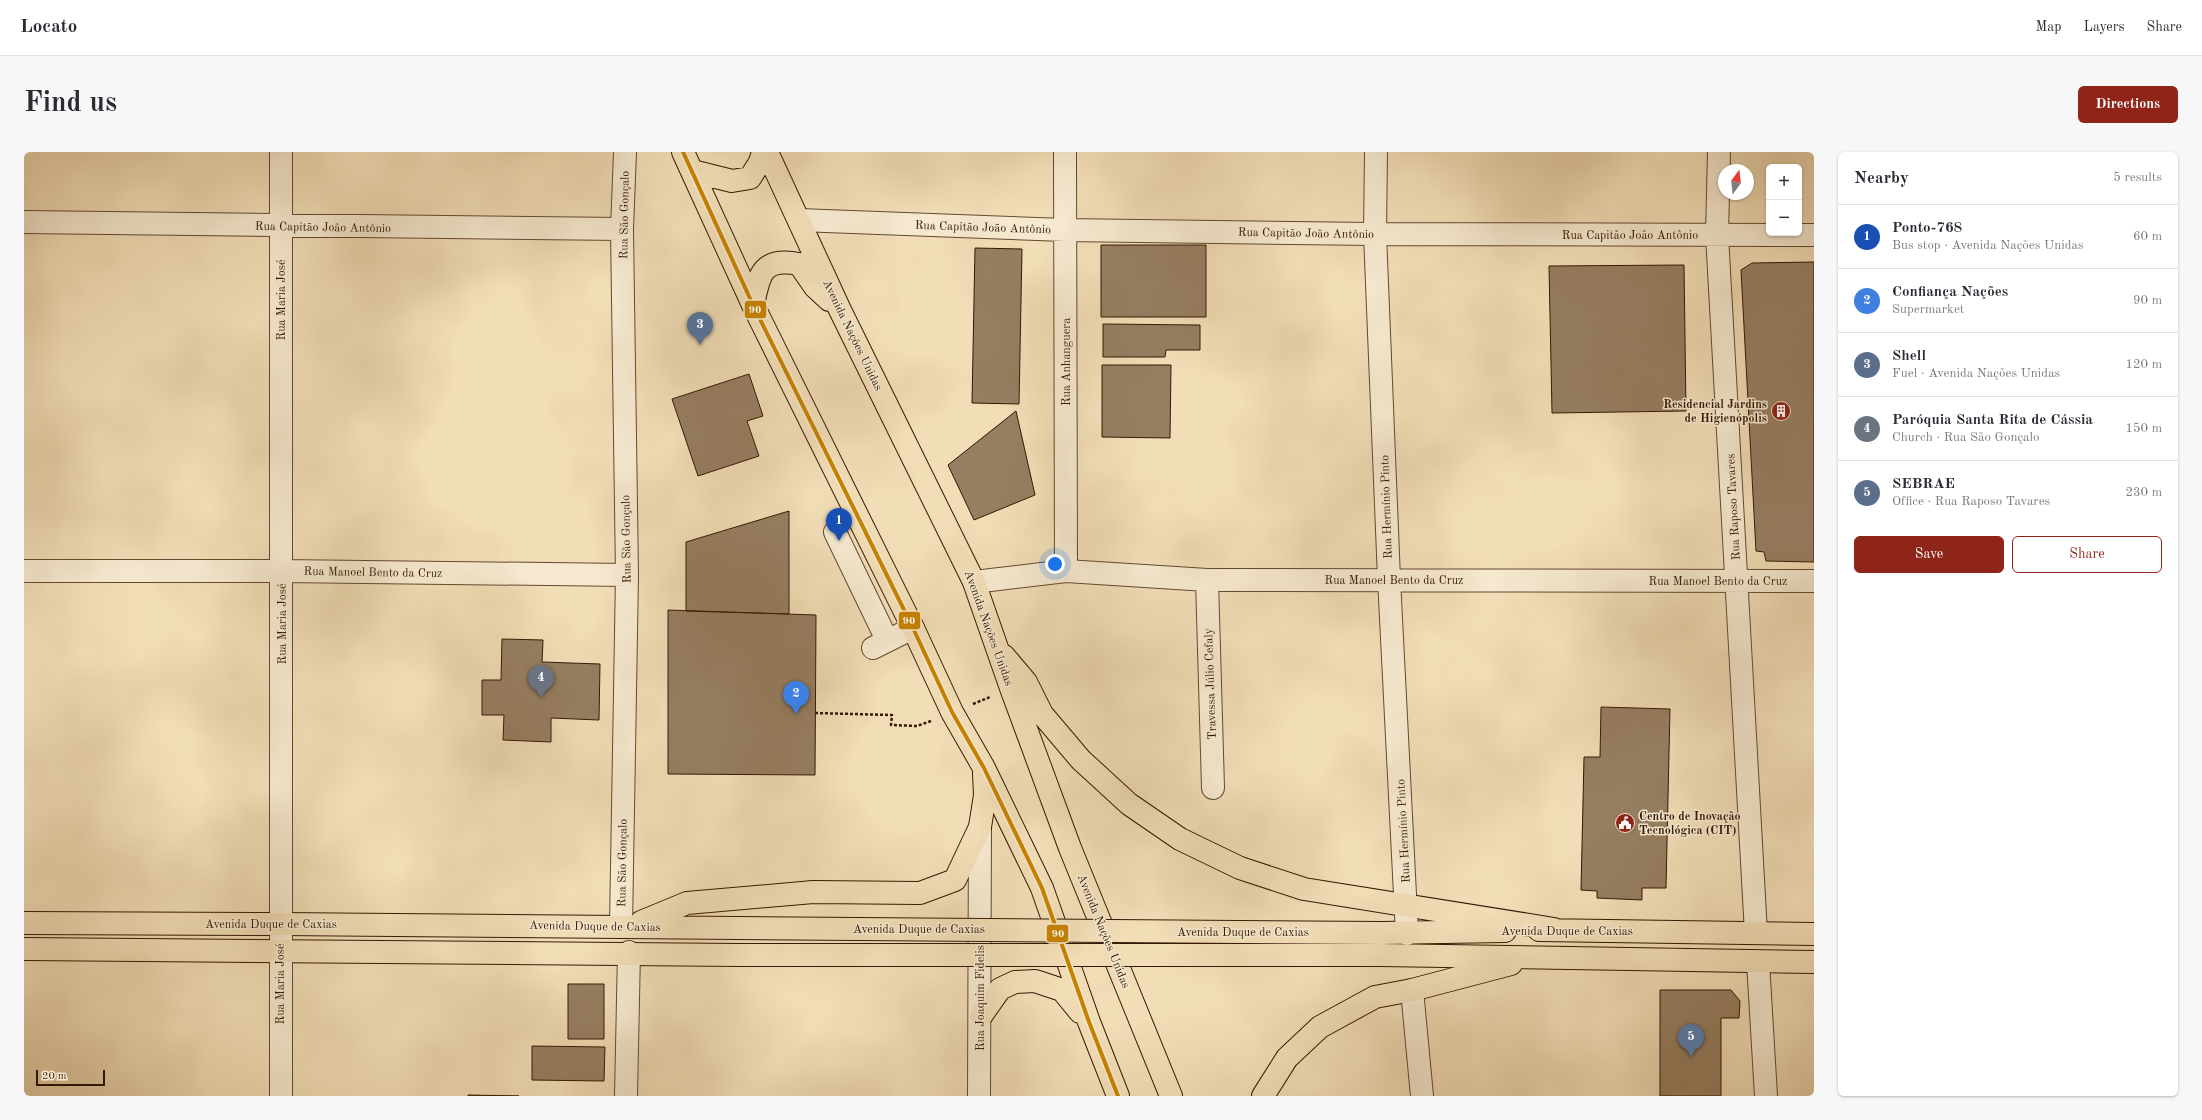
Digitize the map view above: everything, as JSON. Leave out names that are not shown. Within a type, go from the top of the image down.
[{"type":"main road","points":[[687,162],[732,181],[750,178],[760,162],[763,152]]},
{"type":"main road","name":"Avenida Nações Unidas","points":[[767,152],[840,310],[974,582],[1070,848],[1171,1096]]},
{"type":"main road","points":[[687,162],[753,305],[913,628],[952,712],[984,768],[1042,888],[1089,1022],[1118,1096]]},
{"type":"main road","points":[[753,305],[757,282],[766,267],[781,261],[799,264],[815,287],[840,310]]},
{"type":"main road","points":[[999,651],[1026,682],[1042,714],[1081,760],[1129,804],[1180,839],[1240,868],[1304,889],[1554,929]]},
{"type":"main road","points":[[627,926],[687,903],[812,892],[920,893],[955,880],[980,827],[985,795],[984,768]]},
{"type":"main road","name":"Avenida Duque de Caxias","points":[[24,924],[627,926],[1407,934],[1554,929],[1814,934]]},
{"type":"main road","name":"Avenida Duque de Caxias","points":[[24,949],[629,952],[739,955],[1380,955],[1814,962]]},
{"type":"main road","points":[[1263,1096],[1287,1058],[1320,1027],[1375,997],[1412,990],[1539,957]]},
{"type":"main road","points":[[981,1016],[1000,989],[1014,982],[1035,981],[1062,990],[1089,1022]]},
{"type":"street","name":"Rua Maria José","points":[[281,152],[281,1096]]},
{"type":"street","name":"Rua São Gonçalo","points":[[625,152],[622,229],[627,575],[627,926]]},
{"type":"street","name":"Rua Anhanguera","points":[[1064,152],[1066,572]]},
{"type":"street","name":"Rua Hermínio Pinto","points":[[1376,152],[1375,234],[1389,579],[1407,905],[1407,934]]},
{"type":"street","name":"Rua Raposo Tavares","points":[[1719,152],[1717,235],[1756,934]]},
{"type":"street","name":"Rua Capitão João Antônio","points":[[799,220],[1065,230],[1375,234],[1814,235]]},
{"type":"street","name":"Rua Capitão João Antônio","points":[[24,222],[622,229]]},
{"type":"street","points":[[835,532],[880,644],[913,628]]},
{"type":"street","name":"Rua Manoel Bento da Cruz","points":[[24,571],[282,571],[627,575]]},
{"type":"street","name":"Rua Manoel Bento da Cruz","points":[[974,582],[1066,572],[1207,580],[1389,579],[1737,582],[1814,581]]},
{"type":"street","name":"Travessa Júlio Cefaly","points":[[1207,580],[1213,788]]},
{"type":"street","name":"Rua Joaquim Fidelis","points":[[979,1096],[981,1016],[980,827]]},
{"type":"street","points":[[626,1096],[629,952]]},
{"type":"street","points":[[1758,962],[1766,1096]]},
{"type":"street","points":[[1412,990],[1422,1096]]},
{"type":"path","points":[[815,713],[892,715],[891,725],[917,726],[1011,688]]},
{"type":"building","points":[[1101,245],[1206,245],[1206,317],[1101,317]]},
{"type":"building","points":[[975,248],[1022,249],[1019,404],[972,403]]},
{"type":"building","name":"Residencial Jardins de Higienópolis","points":[[1814,262],[1814,562],[1766,561],[1764,552],[1756,551],[1741,270],[1752,263]]},
{"type":"building","points":[[1684,265],[1686,411],[1552,413],[1549,266]]},
{"type":"building","points":[[1103,324],[1200,325],[1200,350],[1166,350],[1165,357],[1103,357]]},
{"type":"building","points":[[1102,365],[1171,365],[1170,438],[1102,437]]},
{"type":"building","points":[[749,374],[763,416],[747,421],[759,456],[698,476],[672,399]]},
{"type":"building","points":[[1016,411],[1035,495],[974,520],[948,465]]},
{"type":"building","points":[[789,511],[789,614],[686,611],[686,542]]},
{"type":"building","points":[[668,610],[816,615],[815,775],[668,774]]},
{"type":"building","points":[[502,639],[543,640],[542,662],[600,664],[599,720],[551,718],[551,742],[503,740],[504,715],[482,715],[482,680],[501,680]]},
{"type":"building","name":"Centro de Inovação Tecnológica (CIT)","points":[[1601,707],[1670,709],[1666,888],[1642,888],[1642,900],[1597,898],[1597,891],[1581,890],[1584,757],[1600,757]]},
{"type":"building","points":[[568,984],[604,984],[604,1039],[568,1039]]},
{"type":"building","points":[[1660,990],[1731,990],[1740,1001],[1739,1018],[1721,1018],[1721,1096],[1660,1096]]},
{"type":"building","points":[[532,1046],[605,1047],[604,1081],[532,1080]]},
{"type":"building","points":[[468,1095],[519,1096],[468,1096]]},
{"type":"transit line","name":"90","points":[[683,152],[753,305],[913,628],[952,712],[984,768],[1042,888],[1089,1022],[1118,1096]]},
{"type":"place","name":"Shell","points":[[700,345]]},
{"type":"place","name":"Residencial Jardins de Higienópolis","points":[[1781,411]]},
{"type":"place","name":"Ponto-768","points":[[839,541]]},
{"type":"place","name":"Paróquia Santa Rita de Cássia","points":[[541,698]]},
{"type":"place","name":"Confiança Nações","points":[[796,714]]},
{"type":"place","name":"Centro de Inovação Tecnológica (CIT)","points":[[1625,823]]},
{"type":"place","name":"SEBRAE","points":[[1691,1057]]}]
